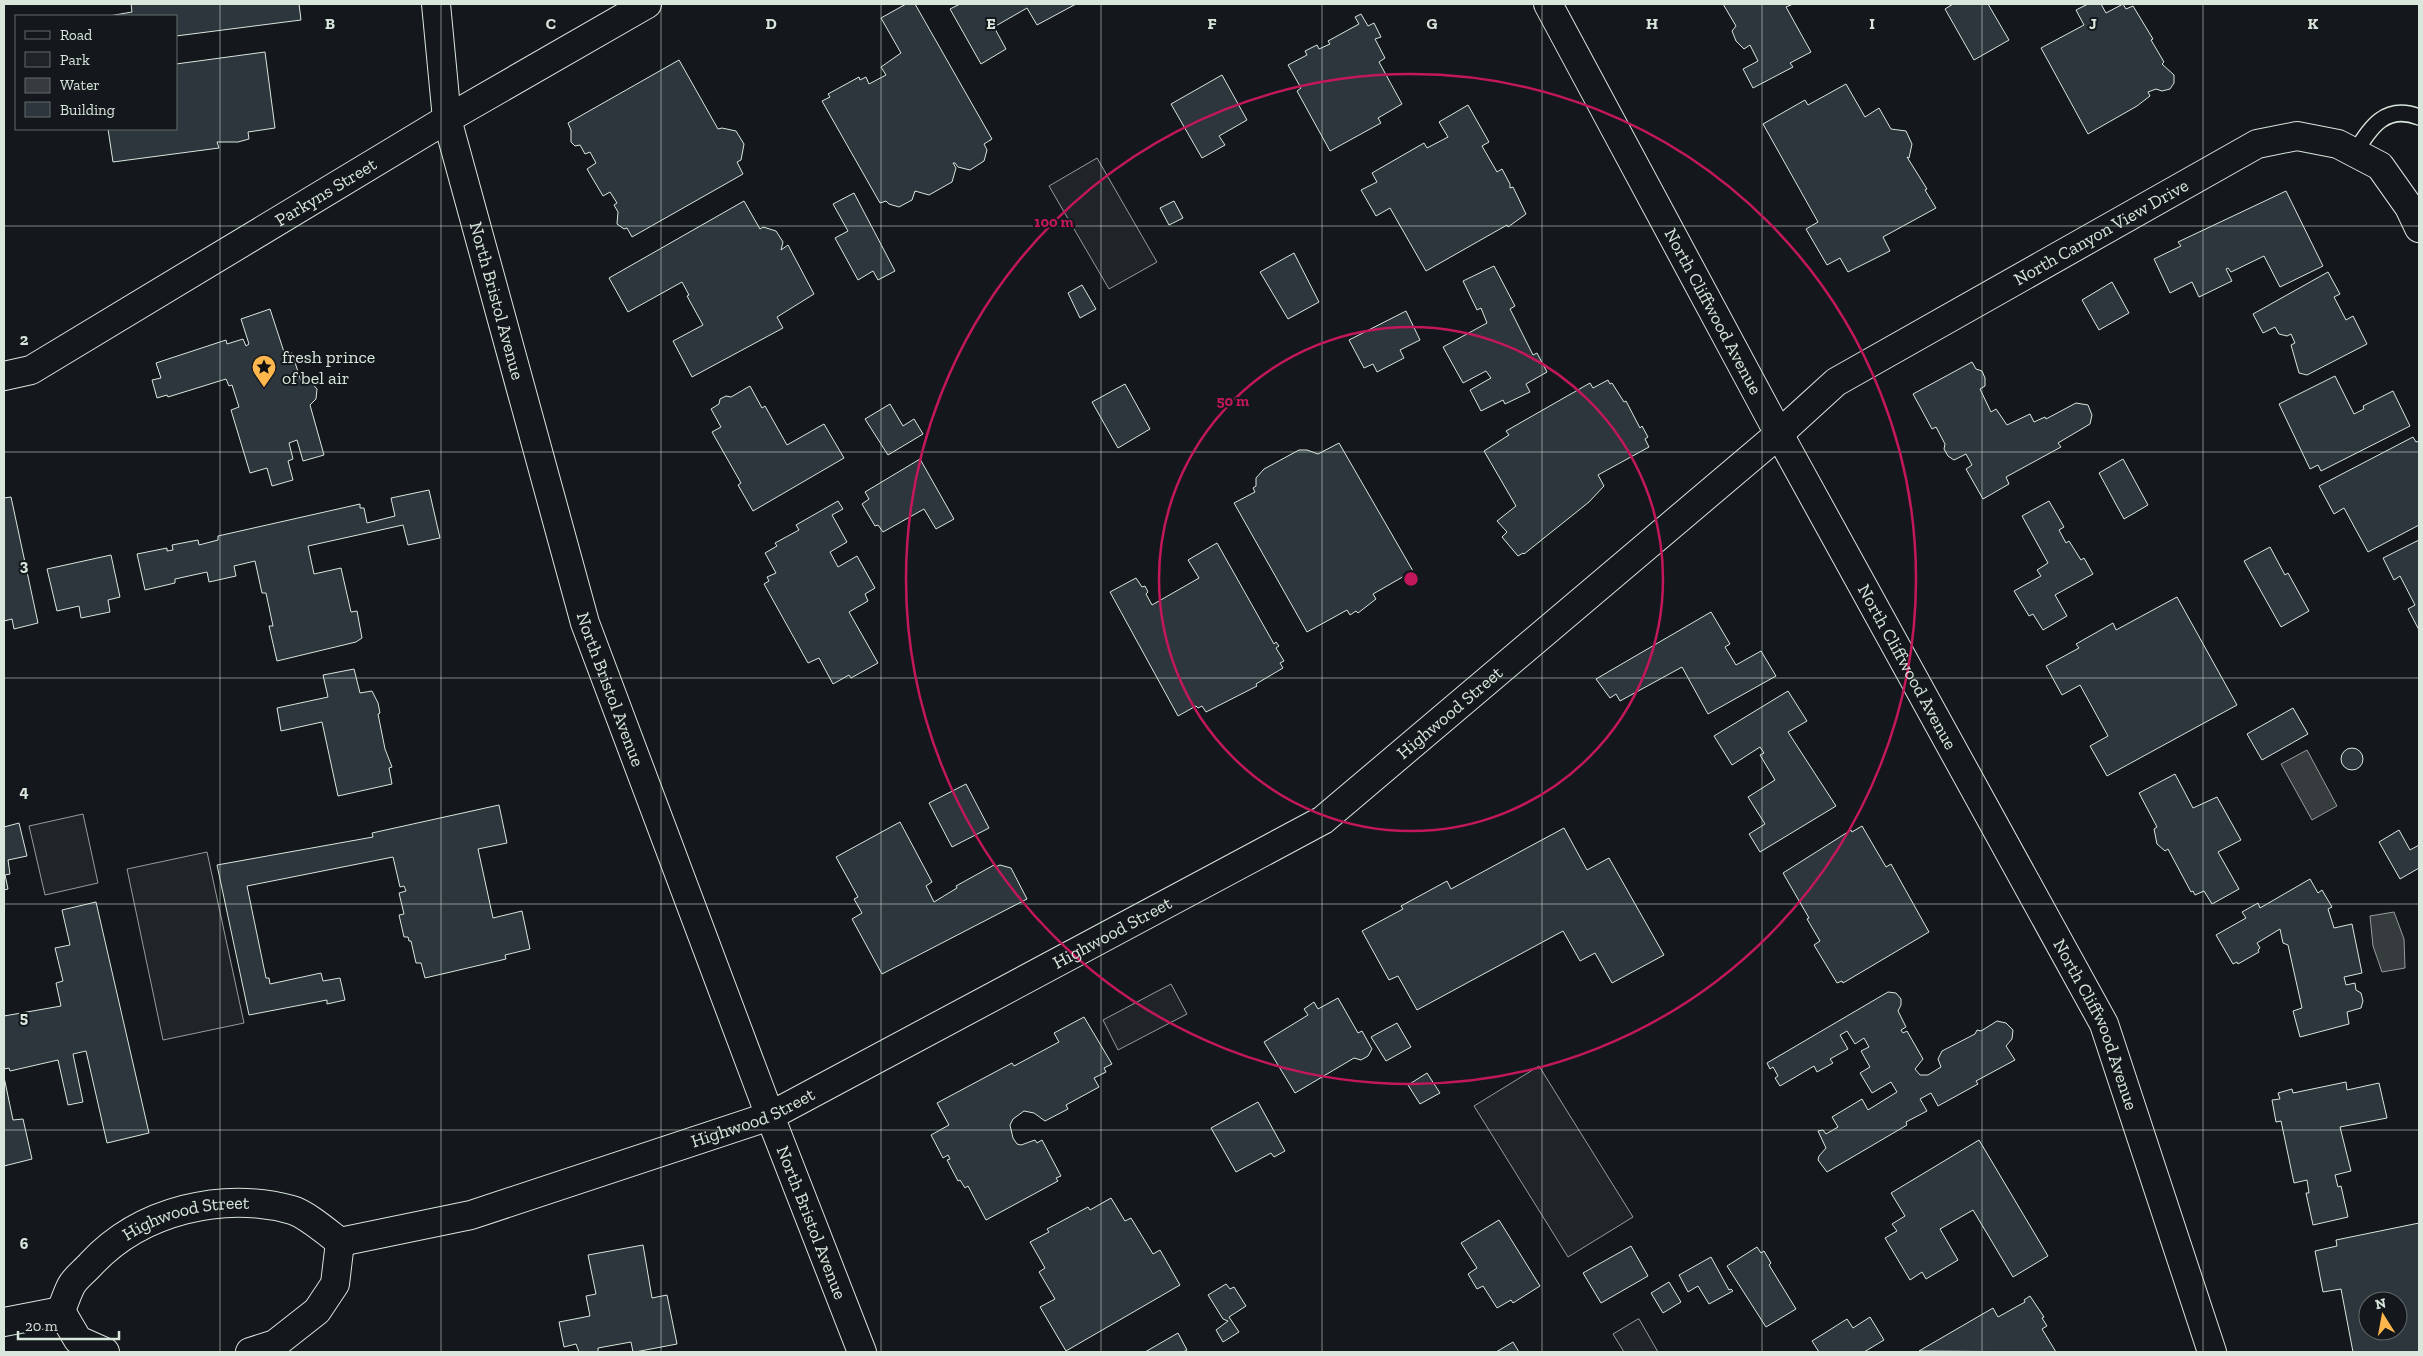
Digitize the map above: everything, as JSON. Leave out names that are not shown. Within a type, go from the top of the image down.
[{"type":"street","name":"North Bristol Avenue","points":[[436,4],[447,119],[585,623],[770,1116],[862,1352]]},
{"type":"street","name":"Parkyns Street","points":[[4,376],[30,370],[447,119],[647,4]]},
{"type":"street","name":"North Cliffwood Avenue","points":[[1548,4],[1779,434],[2104,1024],[2212,1352]]},
{"type":"street","name":"North Canyon View Drive","points":[[1779,434],[1836,382],[2257,144],[2297,136],[2338,144],[2380,166],[2408,207],[2419,228]]},
{"type":"street","name":"Highwood Street","points":[[61,1312],[72,1285],[97,1258],[125,1234],[166,1216],[209,1204],[249,1202],[295,1211],[340,1242],[471,1215],[770,1116],[1323,820],[1779,434]]},
{"type":"street","points":[[250,1352],[275,1344],[317,1311],[335,1284],[340,1242]]},
{"type":"street","points":[[4,1322],[61,1312],[78,1340],[105,1352]]},
{"type":"lane","points":[[2355,153],[2368,131],[2387,115],[2410,114],[2419,117]]},
{"type":"green space","points":[[1097,158],[1157,262],[1109,289],[1049,186]]},
{"type":"green space","points":[[83,814],[98,883],[45,895],[29,826]]},
{"type":"green space","points":[[207,852],[244,1023],[163,1040],[127,869]]},
{"type":"green space","points":[[1171,984],[1187,1014],[1118,1050],[1103,1020]]},
{"type":"green space","points":[[1539,1066],[1633,1217],[1568,1257],[1474,1106]]},
{"type":"green space","points":[[1638,1319],[1658,1352],[1624,1352],[1613,1334]]},
{"type":"water","points":[[2307,750],[2337,806],[2312,820],[2281,764]]},
{"type":"water","points":[[2394,912],[2404,939],[2405,968],[2382,972],[2373,946],[2370,916]]},
{"type":"building","points":[[131,4],[299,4],[301,20],[178,36],[178,15],[115,15],[132,12]]},
{"type":"building","points":[[906,4],[915,4],[992,139],[984,144],[987,150],[984,161],[970,170],[958,167],[953,163],[956,168],[952,182],[929,195],[915,191],[912,200],[899,207],[886,201],[880,203],[822,101],[830,97],[828,94],[859,77],[860,80],[866,77],[869,84],[886,75],[881,67],[901,53],[881,18]]},
{"type":"building","points":[[960,4],[1076,4],[1037,25],[1027,8],[994,27],[1006,49],[981,64],[950,9]]},
{"type":"building","points":[[1723,4],[1793,4],[1786,7],[1811,52],[1790,63],[1793,67],[1753,88],[1743,69],[1758,61],[1750,45],[1744,49],[1736,41],[1732,31],[1736,26]]},
{"type":"building","points":[[1953,4],[1988,4],[2009,40],[1974,60],[1945,9]]},
{"type":"building","points":[[2088,4],[2101,4],[2106,13],[2123,4],[2126,9],[2133,6],[2153,39],[2151,40],[2164,62],[2162,64],[2174,75],[2174,83],[2170,89],[2162,91],[2156,89],[2148,92],[2150,96],[2137,106],[2088,134],[2041,48],[2084,25],[2076,10]]},
{"type":"building","points":[[1361,14],[1368,26],[1374,23],[1381,37],[1375,39],[1385,58],[1379,62],[1402,104],[1378,118],[1381,123],[1330,151],[1297,91],[1301,88],[1288,65],[1307,55],[1305,51],[1317,45],[1319,49],[1330,44],[1328,41],[1359,24],[1355,17]]},
{"type":"building","points":[[265,52],[275,128],[248,132],[249,139],[238,142],[217,142],[219,148],[113,162],[108,130],[178,130],[178,64]]},
{"type":"building","points":[[679,60],[718,129],[736,131],[744,144],[741,160],[737,162],[743,174],[632,237],[627,228],[624,229],[617,224],[618,212],[614,205],[617,203],[610,192],[603,196],[587,169],[596,163],[590,152],[585,154],[580,145],[575,146],[571,142],[571,130],[568,123]]},
{"type":"building","points":[[1222,75],[1247,120],[1219,136],[1225,145],[1202,158],[1171,104]]},
{"type":"building","points":[[1846,84],[1865,117],[1879,108],[1891,129],[1906,131],[1912,144],[1909,158],[1907,157],[1927,189],[1925,190],[1936,208],[1883,237],[1890,251],[1848,272],[1840,258],[1827,265],[1806,229],[1818,222],[1763,124],[1805,100],[1808,105]]},
{"type":"building","points":[[1468,105],[1489,142],[1482,146],[1497,172],[1502,169],[1510,184],[1510,188],[1513,187],[1526,214],[1508,227],[1507,225],[1426,271],[1390,208],[1376,216],[1361,190],[1377,182],[1372,173],[1424,143],[1427,148],[1448,137],[1439,122]]},
{"type":"building","points":[[2286,191],[2323,266],[2280,287],[2264,256],[2231,272],[2228,268],[2226,269],[2232,281],[2199,297],[2192,282],[2170,293],[2154,259],[2181,246],[2178,242]]},
{"type":"building","points":[[854,193],[895,271],[878,280],[873,271],[858,280],[835,238],[848,231],[833,204]]},
{"type":"building","points":[[744,201],[760,229],[763,227],[776,231],[783,242],[781,250],[788,245],[814,294],[777,317],[783,328],[692,377],[673,341],[703,325],[687,296],[689,295],[682,282],[628,312],[609,278]]},
{"type":"building","points":[[1174,201],[1183,218],[1169,225],[1160,208]]},
{"type":"building","points":[[1294,253],[1319,302],[1288,319],[1260,272]]},
{"type":"building","points":[[1494,266],[1515,306],[1510,309],[1533,355],[1537,353],[1547,372],[1526,384],[1530,392],[1505,404],[1503,400],[1481,411],[1470,390],[1491,378],[1486,371],[1463,383],[1443,347],[1487,323],[1481,308],[1477,310],[1463,281]]},
{"type":"building","points":[[2328,272],[2340,294],[2334,297],[2346,320],[2353,316],[2367,344],[2307,375],[2299,373],[2291,345],[2295,343],[2291,334],[2287,336],[2279,334],[2275,327],[2263,333],[2253,314]]},
{"type":"building","points":[[2112,282],[2129,313],[2099,330],[2082,300]]},
{"type":"building","points":[[1082,285],[1096,309],[1080,318],[1068,293]]},
{"type":"building","points":[[270,309],[285,355],[292,353],[301,381],[310,381],[317,389],[316,399],[310,405],[324,455],[303,461],[297,440],[289,443],[293,459],[288,461],[293,480],[272,486],[267,468],[250,473],[231,410],[239,407],[232,385],[229,386],[226,379],[168,397],[167,395],[157,398],[152,380],[161,378],[156,363],[226,340],[227,344],[243,339],[246,346],[249,344],[241,319]]},
{"type":"building","points":[[1406,311],[1420,340],[1400,350],[1404,358],[1377,372],[1373,364],[1364,368],[1349,340]]},
{"type":"building","points":[[1972,362],[1976,369],[1982,371],[1985,378],[1985,386],[1980,389],[1991,412],[1996,409],[2007,425],[2030,414],[2034,422],[2045,417],[2046,419],[2076,403],[2088,405],[2092,415],[2090,424],[2058,443],[2061,447],[2006,477],[2009,484],[1983,499],[1966,469],[1972,465],[1966,454],[1954,460],[1948,456],[1944,449],[1945,444],[1936,427],[1932,429],[1913,394]]},
{"type":"building","points":[[2335,376],[2354,414],[2364,409],[2363,406],[2393,391],[2410,426],[2321,471],[2318,465],[2310,469],[2279,404]]},
{"type":"building","points":[[1608,380],[1624,402],[1626,401],[1640,428],[1642,426],[1648,437],[1645,439],[1649,447],[1598,475],[1604,486],[1589,502],[1524,554],[1518,556],[1502,537],[1507,532],[1497,521],[1516,506],[1484,451],[1509,435],[1506,431],[1590,383],[1593,388]]},
{"type":"building","points":[[1125,384],[1150,429],[1118,448],[1092,402]]},
{"type":"building","points":[[750,386],[762,408],[765,406],[787,445],[824,424],[844,458],[753,511],[738,485],[741,483],[712,432],[721,427],[711,409],[719,404],[720,399],[726,396],[731,397]]},
{"type":"building","points":[[890,404],[903,426],[914,419],[923,434],[888,455],[865,419]]},
{"type":"building","points":[[2413,437],[2416,442],[2419,441],[2419,525],[2368,552],[2344,508],[2334,514],[2319,486]]},
{"type":"building","points":[[1339,443],[1413,571],[1373,594],[1376,599],[1358,613],[1356,611],[1350,615],[1347,610],[1307,632],[1234,503],[1255,492],[1253,488],[1256,486],[1256,478],[1264,469],[1299,450],[1307,450],[1318,454]]},
{"type":"building","points":[[920,459],[954,519],[936,529],[924,509],[883,532],[878,525],[875,526],[862,504],[869,499],[865,492]]},
{"type":"building","points":[[2123,459],[2148,505],[2124,519],[2099,473]]},
{"type":"building","points":[[429,490],[440,538],[408,545],[403,525],[308,546],[314,574],[341,568],[351,612],[357,611],[362,638],[356,642],[277,661],[269,626],[273,626],[266,593],[262,593],[255,561],[234,566],[236,576],[209,582],[207,572],[175,579],[175,583],[145,590],[137,554],[167,548],[167,551],[173,550],[172,545],[198,540],[199,545],[218,540],[218,536],[360,504],[360,508],[364,508],[367,523],[395,516],[391,498]]},
{"type":"building","points":[[11,497],[38,623],[14,629],[12,619],[4,621],[4,498]]},
{"type":"building","points":[[838,501],[843,509],[832,515],[847,542],[830,552],[838,567],[857,556],[875,588],[865,594],[868,601],[849,612],[878,663],[851,678],[849,675],[833,684],[819,658],[808,663],[764,584],[769,581],[767,577],[776,573],[765,553],[777,546],[775,543],[799,530],[796,525]]},
{"type":"building","points":[[2049,501],[2064,527],[2059,530],[2066,543],[2069,541],[2081,560],[2084,558],[2093,574],[2055,595],[2067,616],[2043,630],[2033,614],[2029,616],[2014,591],[2041,576],[2037,570],[2048,563],[2022,516]]},
{"type":"building","points":[[2419,540],[2419,630],[2408,609],[2415,605],[2400,576],[2394,580],[2383,558]]},
{"type":"building","points":[[1217,543],[1274,644],[1276,642],[1279,646],[1276,648],[1284,661],[1280,663],[1283,668],[1256,684],[1257,686],[1206,712],[1202,706],[1198,708],[1196,706],[1178,716],[1110,592],[1136,578],[1142,587],[1145,586],[1148,592],[1146,594],[1152,605],[1199,578],[1188,560]]},
{"type":"building","points":[[2270,547],[2285,575],[2288,573],[2309,611],[2281,627],[2244,561]]},
{"type":"building","points":[[111,555],[120,597],[108,600],[110,612],[81,618],[79,606],[57,611],[47,569]]},
{"type":"building","points":[[2177,597],[2237,705],[2107,776],[2090,746],[2108,736],[2080,685],[2062,695],[2046,666],[2079,648],[2076,644],[2113,623],[2116,630]]},
{"type":"building","points":[[1711,612],[1730,644],[1725,647],[1736,665],[1761,651],[1776,676],[1708,714],[1682,667],[1620,701],[1616,694],[1610,698],[1596,679]]},
{"type":"building","points":[[354,669],[360,693],[372,691],[378,703],[380,713],[378,714],[385,749],[392,767],[389,768],[392,784],[338,796],[322,722],[281,731],[277,708],[328,697],[323,675]]},
{"type":"building","points":[[1788,691],[1807,721],[1788,732],[1836,806],[1760,852],[1749,834],[1765,824],[1748,797],[1775,780],[1760,755],[1764,753],[1760,747],[1732,765],[1714,736]]},
{"type":"building","points":[[2293,708],[2308,734],[2262,760],[2247,734]]},
{"type":"building","points":[[2348,748],[2356,748],[2363,755],[2363,763],[2356,770],[2348,770],[2341,763],[2341,755]]},
{"type":"building","points":[[2175,774],[2193,808],[2217,797],[2241,840],[2218,852],[2239,889],[2212,904],[2204,891],[2195,895],[2193,891],[2191,892],[2168,849],[2165,851],[2157,844],[2154,829],[2157,827],[2139,793]]},
{"type":"building","points":[[966,784],[989,828],[952,847],[929,803]]},
{"type":"building","points":[[499,805],[507,843],[478,849],[493,918],[522,911],[530,949],[505,955],[506,959],[425,978],[421,963],[416,963],[411,941],[409,941],[408,937],[404,937],[399,915],[404,914],[399,893],[406,891],[404,886],[400,887],[393,857],[247,886],[266,978],[269,978],[270,984],[321,973],[323,981],[340,978],[345,1000],[327,1004],[327,1000],[249,1015],[217,865],[373,837],[372,833]]},
{"type":"building","points":[[900,822],[932,882],[926,886],[934,902],[957,888],[956,886],[994,865],[995,867],[1000,865],[1011,868],[1027,899],[882,974],[852,919],[862,913],[854,899],[858,897],[836,857]]},
{"type":"building","points":[[19,823],[27,856],[8,860],[10,874],[5,875],[8,889],[4,890],[4,827]]},
{"type":"building","points":[[1862,826],[1886,867],[1891,864],[1929,932],[1843,983],[1842,981],[1837,983],[1814,945],[1820,941],[1783,873],[1851,830],[1852,832]]},
{"type":"building","points":[[1564,828],[1587,870],[1609,858],[1664,955],[1612,983],[1595,953],[1580,961],[1563,931],[1417,1010],[1398,976],[1389,980],[1362,931],[1403,909],[1401,906],[1447,881],[1451,889]]},
{"type":"building","points":[[2399,830],[2410,850],[2419,845],[2419,868],[2400,879],[2379,842]]},
{"type":"building","points":[[2310,879],[2318,893],[2322,890],[2332,907],[2328,909],[2334,928],[2352,924],[2362,973],[2344,977],[2346,985],[2355,983],[2356,990],[2361,993],[2363,1001],[2361,1008],[2347,1012],[2349,1024],[2300,1037],[2293,1011],[2302,1008],[2288,945],[2283,943],[2280,929],[2257,943],[2260,948],[2259,952],[2238,964],[2237,962],[2233,964],[2216,935],[2246,918],[2242,912],[2258,903],[2260,908]]},
{"type":"building","points":[[96,902],[149,1133],[107,1143],[86,1051],[73,1054],[83,1102],[68,1105],[58,1060],[10,1071],[9,1068],[4,1069],[4,1016],[61,1006],[56,983],[63,981],[55,948],[70,945],[62,910]]},
{"type":"building","points":[[1888,992],[1896,993],[1901,999],[1898,1011],[1906,1027],[1901,1030],[1903,1033],[1907,1031],[1923,1059],[1915,1069],[1920,1075],[1928,1075],[1941,1067],[1938,1059],[1942,1051],[1975,1034],[1977,1030],[1981,1031],[1997,1021],[2006,1023],[2013,1030],[2012,1039],[2006,1046],[2015,1060],[1976,1081],[1978,1084],[1938,1106],[1931,1093],[1920,1099],[1927,1111],[1906,1122],[1907,1125],[1827,1172],[1818,1160],[1826,1148],[1818,1131],[1823,1130],[1826,1134],[1838,1127],[1832,1117],[1862,1099],[1868,1110],[1897,1092],[1891,1082],[1872,1093],[1860,1073],[1870,1067],[1861,1051],[1869,1047],[1864,1038],[1855,1044],[1847,1031],[1840,1035],[1848,1049],[1830,1059],[1833,1063],[1817,1072],[1814,1066],[1780,1086],[1775,1078],[1778,1076],[1773,1067],[1770,1069],[1767,1063]]},
{"type":"building","points":[[1338,998],[1358,1033],[1362,1031],[1372,1049],[1368,1056],[1361,1060],[1354,1058],[1295,1093],[1264,1042],[1308,1015],[1304,1009],[1314,1002],[1318,1009]]},
{"type":"building","points":[[1084,1017],[1112,1064],[1104,1068],[1106,1072],[1094,1078],[1099,1087],[1066,1105],[1068,1109],[1045,1121],[1034,1113],[1024,1111],[1013,1119],[1010,1125],[1013,1138],[1017,1144],[1021,1145],[1035,1140],[1037,1143],[1042,1140],[1061,1176],[1056,1178],[1058,1181],[986,1220],[968,1186],[965,1188],[960,1180],[958,1181],[947,1160],[950,1159],[948,1155],[943,1158],[931,1135],[949,1125],[937,1103],[1012,1063],[1014,1066],[1059,1042],[1054,1033]]},
{"type":"building","points":[[1397,1023],[1411,1047],[1386,1061],[1371,1037]]},
{"type":"building","points":[[1427,1073],[1440,1093],[1420,1104],[1408,1085]]},
{"type":"building","points":[[4,1077],[13,1120],[23,1119],[32,1159],[4,1166]]},
{"type":"building","points":[[2346,1082],[2347,1090],[2379,1083],[2387,1118],[2340,1127],[2351,1171],[2335,1175],[2338,1187],[2341,1186],[2348,1217],[2313,1225],[2306,1193],[2309,1193],[2307,1180],[2294,1183],[2281,1121],[2276,1122],[2272,1100],[2280,1099],[2278,1093],[2292,1089],[2293,1093]]},
{"type":"building","points":[[1258,1102],[1285,1151],[1274,1157],[1271,1153],[1236,1172],[1211,1128]]},
{"type":"building","points":[[1979,1140],[2048,1256],[2013,1277],[1973,1210],[1940,1229],[1958,1260],[1926,1279],[1922,1272],[1910,1280],[1885,1238],[1897,1231],[1892,1224],[1905,1216],[1891,1193]]},
{"type":"building","points":[[1111,1198],[1125,1221],[1131,1218],[1153,1254],[1160,1250],[1180,1285],[1066,1351],[1040,1307],[1055,1299],[1039,1272],[1045,1268],[1030,1242],[1049,1232],[1047,1229],[1088,1207],[1090,1210]]},
{"type":"building","points":[[1499,1220],[1540,1286],[1513,1303],[1511,1300],[1497,1308],[1483,1286],[1477,1289],[1468,1274],[1477,1268],[1461,1243]]},
{"type":"building","points":[[2419,1223],[2419,1352],[2353,1352],[2341,1289],[2323,1292],[2315,1251],[2337,1246],[2336,1240]]},
{"type":"building","points":[[643,1245],[652,1298],[667,1295],[677,1344],[635,1352],[633,1352],[631,1342],[598,1348],[598,1352],[579,1352],[576,1344],[564,1347],[559,1322],[590,1316],[586,1296],[596,1294],[588,1255]]},
{"type":"building","points":[[1631,1246],[1648,1276],[1601,1303],[1583,1273]]},
{"type":"building","points":[[1757,1247],[1761,1253],[1764,1251],[1771,1263],[1769,1265],[1796,1309],[1766,1327],[1727,1266]]},
{"type":"building","points":[[1711,1257],[1729,1290],[1733,1291],[1709,1304],[1698,1286],[1688,1292],[1679,1275]]},
{"type":"building","points":[[1669,1282],[1681,1302],[1663,1313],[1651,1293]]},
{"type":"building","points":[[1226,1284],[1230,1289],[1234,1287],[1246,1306],[1229,1317],[1239,1332],[1223,1342],[1216,1330],[1228,1321],[1223,1319],[1208,1295]]},
{"type":"building","points":[[2030,1296],[2044,1317],[2042,1318],[2047,1326],[2042,1329],[2056,1352],[1919,1351],[1993,1308],[1998,1317],[2025,1302],[2024,1300]]},
{"type":"building","points":[[1870,1317],[1884,1340],[1864,1352],[1819,1352],[1812,1341],[1847,1319],[1853,1328]]},
{"type":"building","points":[[1178,1333],[1187,1350],[1183,1352],[1145,1352]]},
{"type":"building","points":[[1513,1342],[1519,1352],[1496,1352]]},
{"type":"place","name":"fresh prince of bel air","points":[[264,388]]}]
